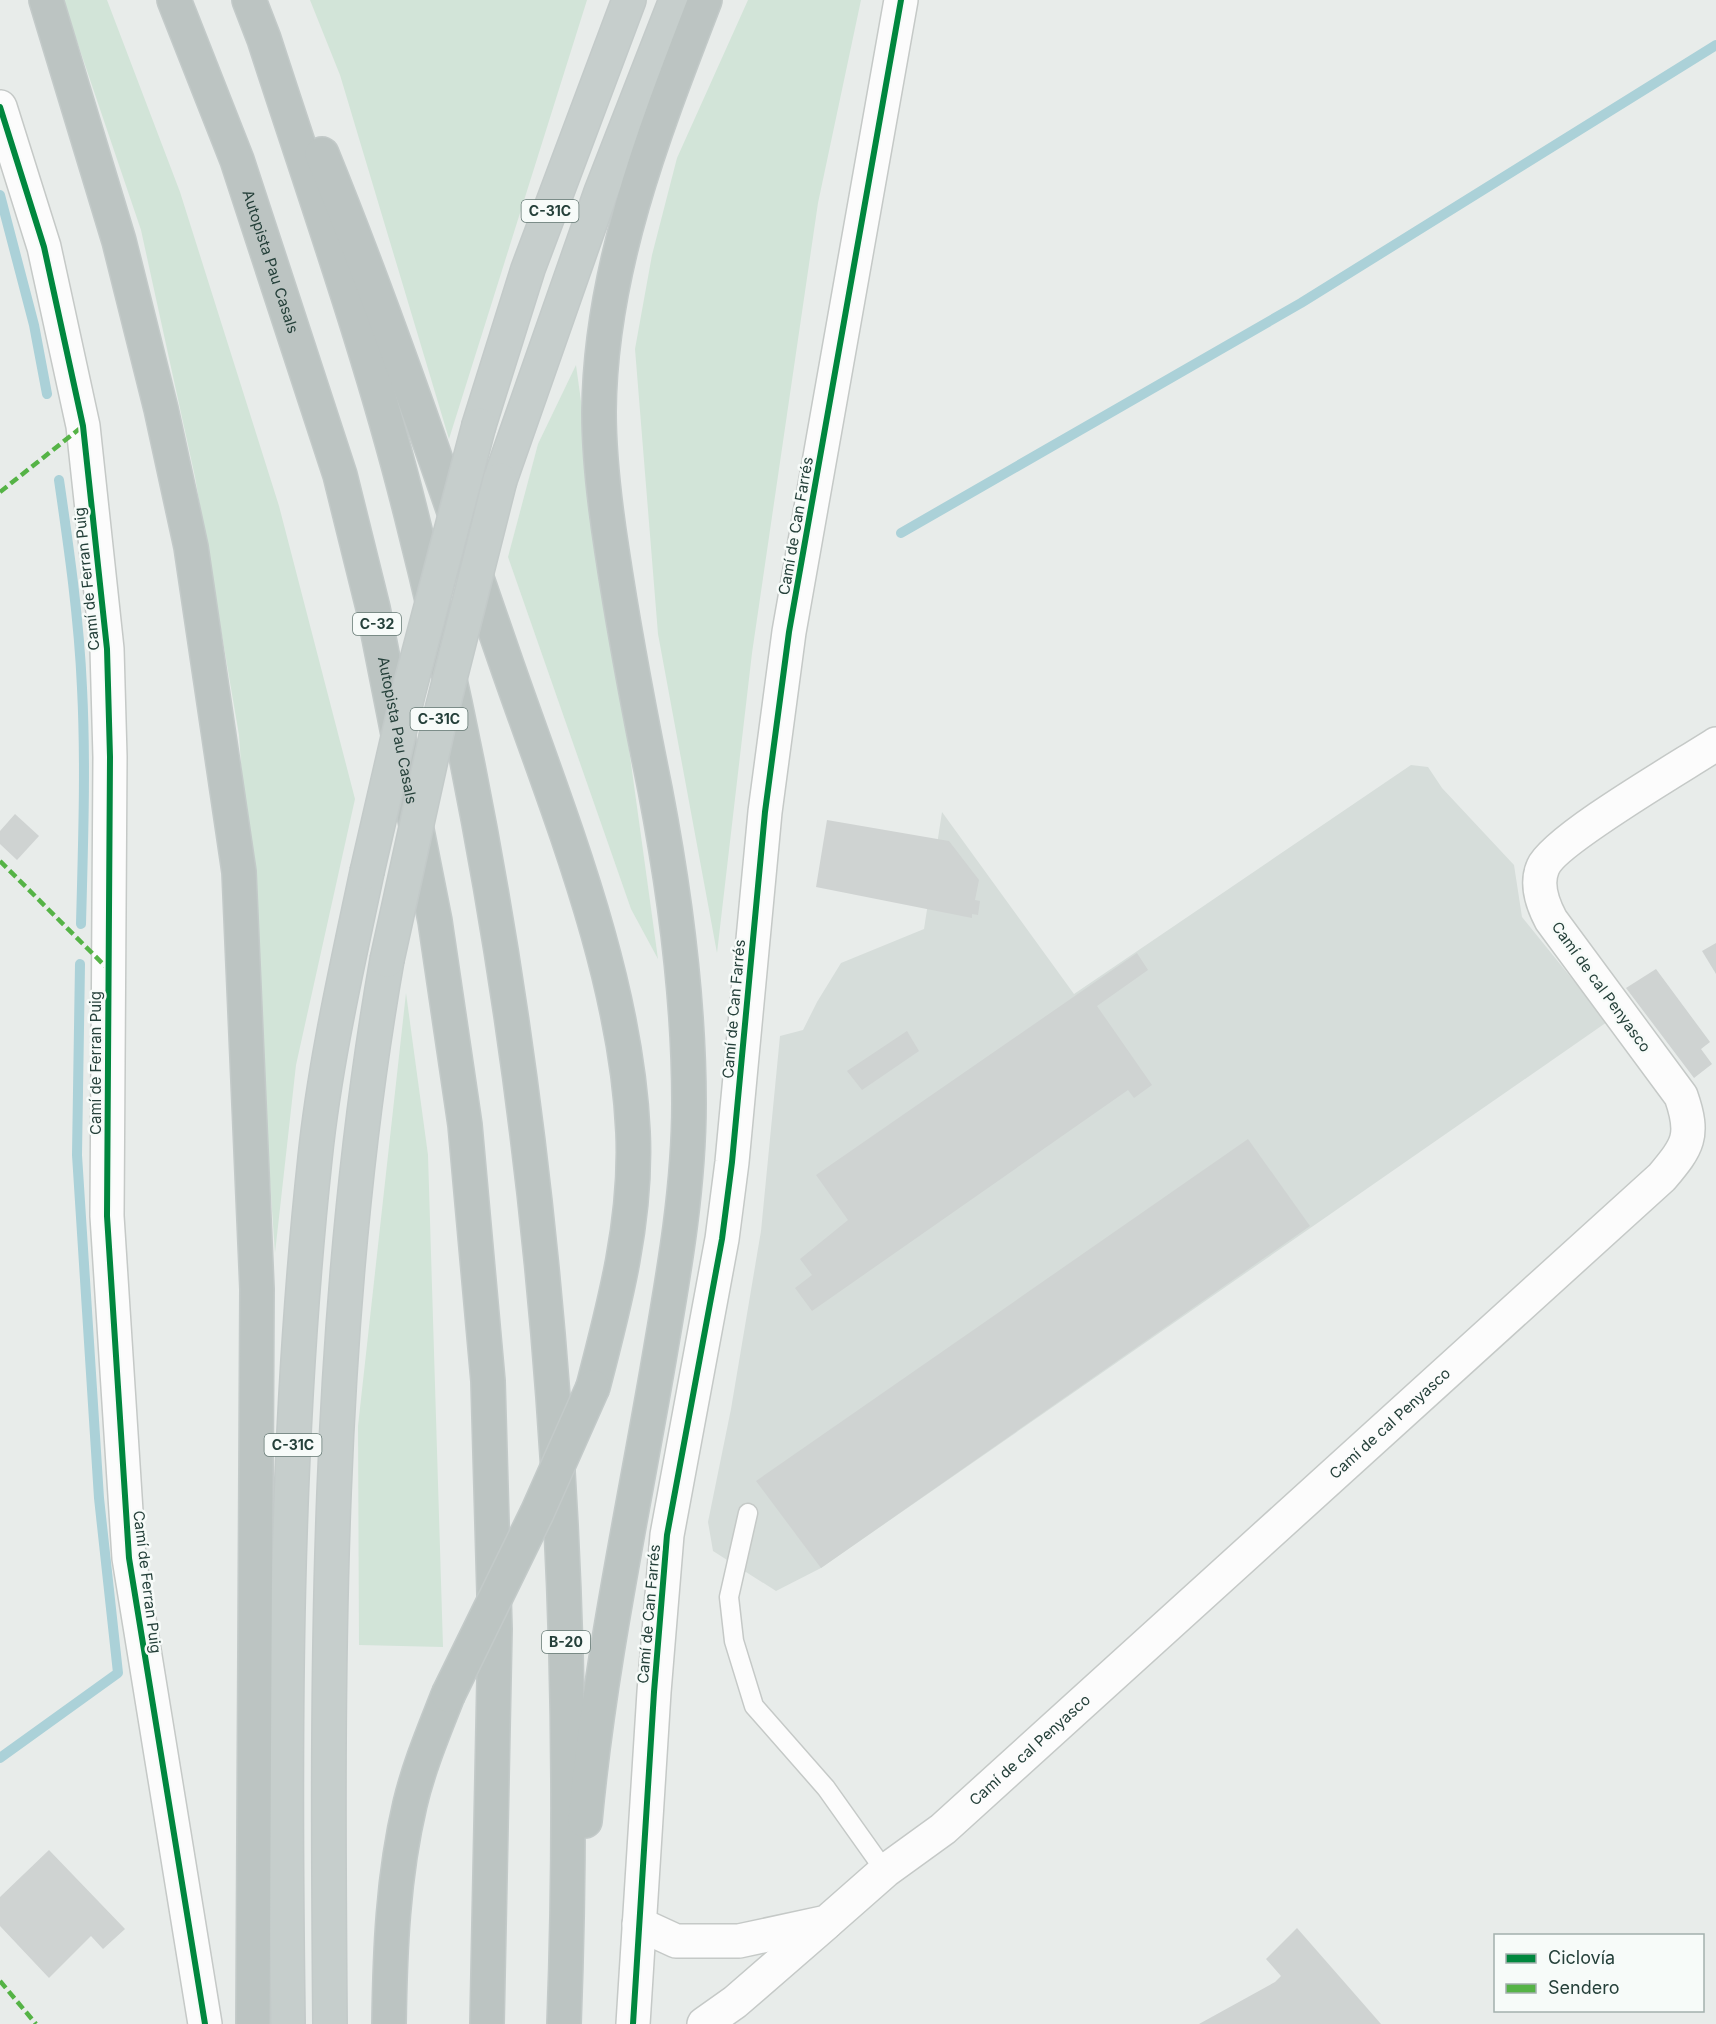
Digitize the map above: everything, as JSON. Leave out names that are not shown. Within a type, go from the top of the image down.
[{"type":"highway","points":[[46,0],[120,241],[161,409],[191,547],[238,872],[257,1288],[253,2024]]},
{"type":"highway","name":"Autopista Pau Casals","points":[[174,0],[248,194],[340,475],[373,608],[435,921],[465,1125],[480,1272],[492,1488],[495,1629],[487,2024]]},
{"type":"highway","points":[[249,0],[264,39],[320,149],[373,278],[560,818],[623,1031],[633,1135],[631,1198],[624,1262],[593,1387],[537,1513],[448,1695],[424,1755],[410,1804],[394,1908],[389,2024]]},
{"type":"highway","name":"C-31C","points":[[288,2024],[287,1657],[292,1466],[302,1305],[315,1157],[332,1038],[408,694],[478,425],[528,269],[629,0]]},
{"type":"highway","name":"C-31C","points":[[330,2024],[328,1745],[333,1489],[347,1259],[369,1060],[387,960],[458,640],[500,480],[601,192],[676,0]]},
{"type":"highway","points":[[601,192],[697,0]]},
{"type":"highway","points":[[565,1984],[577,1911],[586,1812],[604,1672],[664,1327],[681,1214],[689,1109],[688,1043],[681,942],[620,606],[605,502],[599,415],[602,352],[612,286],[629,217],[661,114],[705,0]]},
{"type":"highway","name":"B-20","points":[[264,39],[372,372],[411,514],[463,737],[493,889],[518,1068],[541,1261],[554,1422],[566,1637],[564,2024]]},
{"type":"street","name":"Camí de Can Farrés","points":[[633,2024],[667,1535],[724,1217],[768,790],[789,632],[901,0]]},
{"type":"street","name":"Camí de Ferran Puig","points":[[0,107],[44,247],[73,376],[83,426],[102,602],[107,649],[110,757],[107,1216],[129,1558],[205,2024]]},
{"type":"street","name":"Camí de cal Penyasco","points":[[704,2024],[735,2002],[885,1871],[944,1829],[1662,1178],[1683,1153],[1690,1134],[1689,1118],[1681,1096],[1551,920],[1542,903],[1542,869],[1562,844],[1716,744]]},
{"type":"street","points":[[639,1924],[676,1941],[728,1941],[827,1922]]},
{"type":"lane","points":[[748,1513],[729,1597],[734,1641],[754,1706],[826,1788],[885,1871]]},
{"type":"shaded area","points":[[1411,765],[1428,767],[1442,788],[1514,865],[1522,917],[1607,1022],[821,1568],[776,1591],[713,1551],[708,1522],[731,1409],[761,1231],[780,1036],[803,1030],[841,963],[924,929],[942,812],[1074,994]]},
{"type":"green space","points":[[63,0],[107,0],[180,192],[279,506],[355,799],[296,1065],[275,1253],[239,735],[195,477],[141,230]]},
{"type":"green space","points":[[310,0],[587,0],[449,439],[340,75]]},
{"type":"green space","points":[[748,0],[861,0],[818,203],[752,653],[717,953],[658,634],[635,349],[652,255],[677,158]]},
{"type":"green space","points":[[576,365],[658,959],[631,909],[508,557],[538,444]]},
{"type":"green space","points":[[406,993],[428,1155],[443,1647],[359,1645],[358,1426]]},
{"type":"building","points":[[15,814],[39,836],[17,860],[0,844],[0,831]]},
{"type":"building","points":[[827,820],[949,841],[979,880],[975,900],[980,901],[978,915],[972,914],[972,918],[816,887]]},
{"type":"building","points":[[1716,943],[1716,974],[1702,951]]},
{"type":"building","points":[[1137,953],[1148,970],[1097,1006],[1152,1085],[1134,1098],[1128,1090],[812,1311],[795,1288],[812,1275],[800,1259],[848,1220],[816,1175]]},
{"type":"building","points":[[1656,969],[1710,1042],[1701,1049],[1712,1064],[1694,1078],[1626,988]]},
{"type":"building","points":[[907,1031],[919,1051],[862,1090],[847,1071]]},
{"type":"building","points":[[1248,1139],[1310,1226],[821,1568],[756,1481]]},
{"type":"building","points":[[49,1850],[125,1929],[103,1949],[91,1936],[49,1978],[0,1926],[0,1897]]},
{"type":"building","points":[[1297,1928],[1381,2024],[1199,2024],[1275,1982],[1281,1976],[1266,1959]]},
{"type":"waterway","points":[[901,533],[1301,303],[1716,45]]},
{"type":"waterway","points":[[0,195],[34,325],[47,394]]},
{"type":"waterway","points":[[59,480],[81,662],[84,776],[81,924]]},
{"type":"waterway","points":[[0,1758],[118,1673],[99,1498],[77,1155],[80,964]]},
{"type":"marked path","points":[[0,492],[83,426]]},
{"type":"marked path","points":[[0,861],[108,969]]},
{"type":"marked path","points":[[0,1981],[36,2024]]},
{"type":"cycle path","points":[[633,2024],[654,1692],[667,1535],[722,1239],[732,1162],[765,812],[789,632],[901,0]]},
{"type":"cycle path","points":[[0,107],[44,247],[83,426],[107,649],[110,757],[107,1216],[129,1558],[205,2024]]}]
